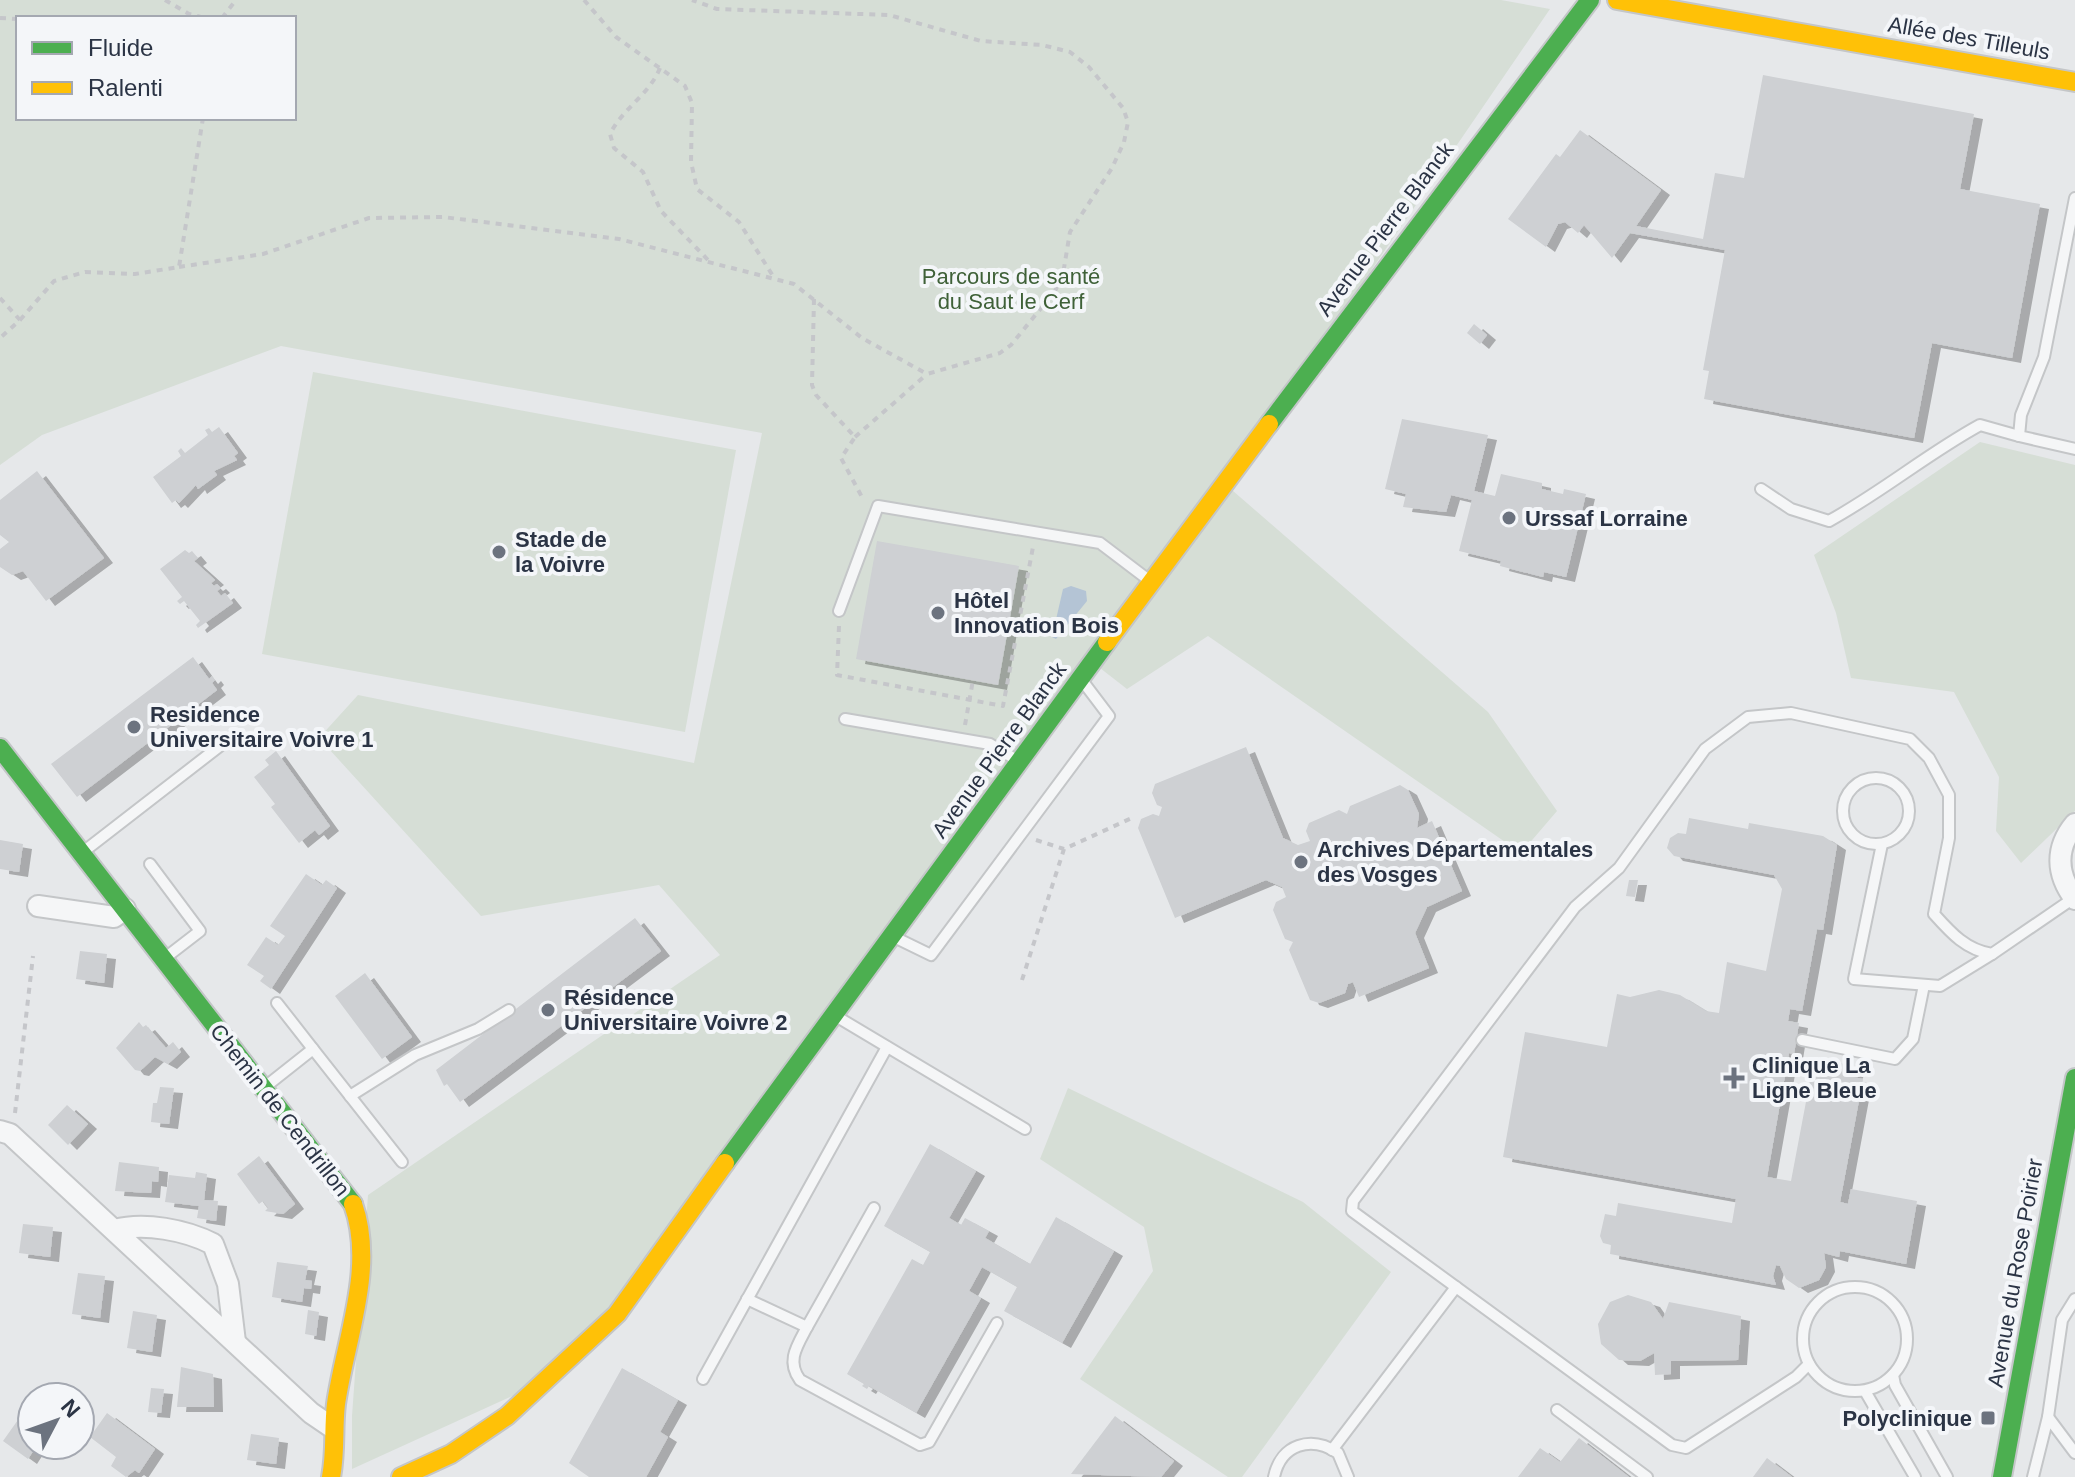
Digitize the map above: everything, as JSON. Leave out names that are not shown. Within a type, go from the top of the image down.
[{"type":"street","name":"Avenue Pierre Blanck","points":[[409,1476],[451,1454],[507,1416],[617,1314],[832,1014],[1316,359],[1590,0]]},
{"type":"street","name":"Allée des Tilleuls","points":[[1617,0],[2075,82]]},
{"type":"street","name":"Chemin de Cendrillon","points":[[0,748],[354,1206],[363,1233],[333,1428],[331,1477]]},
{"type":"street","points":[[2074,898],[2059,868],[2060,850],[2075,824]]},
{"type":"street","points":[[38,906],[114,917],[125,909]]},
{"type":"street","name":"Avenue du Rose Poirier","points":[[2002,1477],[2075,1078]]},
{"type":"street","points":[[5,1133],[115,1230],[311,1413],[333,1428]]},
{"type":"street","points":[[115,1230],[129,1226],[194,1234],[213,1244],[228,1284],[235,1342]]},
{"type":"lane","points":[[2019,436],[2021,415],[2044,357],[2075,198]]},
{"type":"lane","points":[[1761,489],[1791,509],[1829,521],[1876,496],[1942,446],[1980,425],[2075,449]]},
{"type":"lane","points":[[839,611],[878,506],[1100,543],[1151,582]]},
{"type":"lane","points":[[891,935],[931,955],[1109,716],[1081,679]]},
{"type":"lane","points":[[1809,1364],[1796,1377],[1686,1448],[1672,1445],[1352,1211],[1353,1201],[1575,907],[1619,868],[1705,749],[1748,717],[1791,713],[1910,739],[1929,758],[1949,795],[1949,838],[1934,914],[1956,938],[1978,952],[1992,954]]},
{"type":"lane","points":[[845,719],[990,744],[1020,763]]},
{"type":"lane","points":[[82,853],[234,735]]},
{"type":"lane","points":[[1865,780],[1886,780],[1895,784],[1908,802],[1907,824],[1893,840],[1882,844],[1861,840],[1846,824],[1844,803],[1849,793],[1865,780]]},
{"type":"lane","points":[[1882,844],[1854,979],[1940,986],[2074,898]]},
{"type":"lane","points":[[150,864],[200,931],[163,959]]},
{"type":"lane","points":[[1802,1040],[1895,1059],[1913,1039],[1924,985]]},
{"type":"lane","points":[[277,1003],[402,1162]]},
{"type":"lane","points":[[350,1096],[415,1055],[478,1029],[509,1010]]},
{"type":"lane","points":[[832,1014],[1025,1129]]},
{"type":"lane","points":[[703,1379],[887,1047]]},
{"type":"lane","points":[[263,1088],[313,1049]]},
{"type":"lane","points":[[874,1208],[792,1357],[793,1371],[800,1380],[920,1445],[929,1442],[997,1323]]},
{"type":"lane","points":[[1332,1450],[1456,1287]]},
{"type":"lane","points":[[1864,1288],[1886,1298],[1902,1317],[1906,1348],[1893,1375],[1865,1391],[1832,1386],[1809,1364],[1804,1340],[1809,1316],[1832,1292],[1864,1288]]},
{"type":"lane","points":[[747,1299],[807,1327]]},
{"type":"lane","points":[[2033,1477],[2048,1417],[2062,1320],[2075,1299]]},
{"type":"lane","points":[[1893,1375],[1895,1385],[1947,1477]]},
{"type":"lane","points":[[1865,1391],[1915,1477]]},
{"type":"lane","points":[[1557,1410],[1647,1477]]},
{"type":"lane","points":[[2048,1417],[2075,1453]]},
{"type":"lane","points":[[1274,1477],[1276,1466],[1292,1448],[1315,1443],[1332,1450],[1345,1463],[1348,1477]]},
{"type":"path","points":[[165,0],[197,16]]},
{"type":"path","points":[[224,16],[236,0]]},
{"type":"path","points":[[584,0],[616,37],[685,86],[692,103],[691,162],[697,189],[739,222],[774,278]]},
{"type":"path","points":[[692,0],[717,9],[889,15],[981,41],[1042,45],[1070,52],[1089,67],[1123,108],[1128,122],[1124,142],[1112,168],[1070,232],[1063,274],[1055,291],[1011,345],[1000,353],[927,374],[855,437],[841,458],[874,517]]},
{"type":"path","points":[[660,68],[654,84],[616,122],[610,134],[614,148],[643,172],[661,211],[711,263]]},
{"type":"path","points":[[179,267],[203,120]]},
{"type":"path","points":[[0,338],[54,281],[85,272],[135,274],[263,254],[369,218],[443,217],[619,239],[794,284],[862,338],[927,374]]},
{"type":"path","points":[[0,298],[20,320]]},
{"type":"path","points":[[814,299],[812,385],[816,395],[855,437]]},
{"type":"path","points":[[839,611],[837,675],[1003,706],[1036,533]]},
{"type":"path","points":[[962,740],[973,680]]},
{"type":"path","points":[[1020,835],[1064,849],[1134,817]]},
{"type":"path","points":[[1022,980],[1064,849]]},
{"type":"path","points":[[5,1133],[20,1090],[33,956]]},
{"type":"green space","name":"Parcours de santé du Saut le Cerf","points":[[0,0],[1501,0],[1550,9],[1225,484],[1488,712],[1557,811],[1521,853],[1208,636],[1127,689],[1091,661],[690,1226],[530,1388],[352,1469],[352,1416],[368,1195],[720,955],[659,885],[481,916],[319,738],[358,695],[694,763],[762,433],[281,346],[42,435],[0,465]]},
{"type":"green space","name":"Stade de la Voivre","points":[[313,372],[736,450],[685,732],[262,654]]},
{"type":"green space","points":[[1980,442],[2075,465],[2075,811],[2021,863],[1996,831],[1999,777],[1954,692],[1851,678],[1836,613],[1814,555]]},
{"type":"green space","points":[[1068,1088],[1303,1202],[1391,1272],[1242,1477],[1228,1477],[1080,1379],[1153,1271],[1144,1227],[1040,1159]]},
{"type":"water","points":[[1071,586],[1086,591],[1087,601],[1056,639],[1052,637],[1063,589]]},
{"type":"building","points":[[1763,75],[1974,114],[1960,189],[2040,204],[2012,358],[1932,343],[1914,438],[1704,399],[1709,371],[1703,370],[1725,250],[1630,233],[1612,258],[1584,225],[1578,233],[1565,222],[1558,224],[1546,247],[1508,219],[1556,154],[1560,157],[1580,130],[1661,190],[1636,226],[1703,239],[1715,173],[1744,178]]},
{"type":"building","points":[[1474,324],[1487,335],[1480,344],[1467,333]]},
{"type":"building","points":[[1402,419],[1488,435],[1474,491],[1495,496],[1501,474],[1542,483],[1542,489],[1563,494],[1564,489],[1586,494],[1566,577],[1544,572],[1543,577],[1500,566],[1501,561],[1459,551],[1472,500],[1451,495],[1446,512],[1403,507],[1406,494],[1385,489]]},
{"type":"building","points":[[219,427],[238,453],[234,456],[237,460],[214,471],[217,475],[198,489],[196,485],[179,503],[176,500],[172,503],[153,477],[181,456],[178,451],[181,448],[185,453],[208,435],[205,430],[209,428],[212,432]]},
{"type":"building","points":[[37,471],[104,558],[46,601],[23,571],[12,575],[0,567],[0,549],[9,542],[0,535],[0,500]]},
{"type":"building","name":"Hôtel Innovation Bois","points":[[877,541],[1019,566],[998,685],[856,659]]},
{"type":"building","points":[[185,550],[189,553],[192,551],[198,558],[194,561],[215,580],[211,583],[221,588],[217,591],[221,596],[225,593],[233,603],[198,628],[196,625],[200,621],[184,601],[180,604],[177,601],[182,597],[160,569]]},
{"type":"building","name":"Residence Universitaire Voivre 1","points":[[193,657],[209,679],[212,676],[215,680],[212,683],[217,690],[77,797],[51,764]]},
{"type":"building","name":"Archives Départementales des Vosges","points":[[1246,747],[1283,838],[1298,845],[1310,841],[1306,831],[1309,823],[1339,810],[1347,814],[1350,806],[1400,785],[1408,790],[1419,814],[1417,828],[1432,821],[1462,891],[1427,907],[1415,933],[1429,968],[1359,997],[1353,982],[1348,984],[1345,993],[1319,1003],[1310,1000],[1289,950],[1293,942],[1285,939],[1273,910],[1276,902],[1286,897],[1282,887],[1266,880],[1175,918],[1138,828],[1141,819],[1153,814],[1159,816],[1162,807],[1157,805],[1152,793],[1155,784]]},
{"type":"building","points":[[276,751],[330,826],[319,835],[315,830],[299,843],[271,807],[275,804],[254,777],[269,765],[265,760]]},
{"type":"building","points":[[1689,818],[1748,829],[1749,823],[1823,836],[1837,845],[1823,930],[1817,929],[1802,1011],[1790,1009],[1788,1021],[1799,1023],[1794,1054],[1789,1053],[1767,1177],[1791,1181],[1812,1070],[1826,1072],[1827,1061],[1851,1065],[1855,1069],[1853,1077],[1863,1079],[1840,1202],[1848,1204],[1851,1189],[1917,1201],[1906,1264],[1840,1251],[1839,1257],[1824,1253],[1826,1267],[1819,1280],[1799,1288],[1786,1279],[1780,1266],[1776,1265],[1773,1276],[1776,1285],[1610,1254],[1611,1245],[1603,1243],[1600,1236],[1605,1214],[1616,1216],[1618,1203],[1732,1223],[1736,1199],[1503,1157],[1525,1032],[1607,1047],[1617,994],[1630,997],[1659,990],[1680,995],[1706,1011],[1719,1013],[1727,962],[1766,971],[1782,889],[1774,875],[1674,856],[1667,848],[1670,838],[1678,833],[1686,834]]},
{"type":"building","points":[[0,840],[23,844],[19,872],[0,869]]},
{"type":"building","points":[[306,874],[322,885],[326,880],[337,888],[271,989],[260,981],[264,976],[247,965],[266,937],[278,945],[285,936],[270,926]]},
{"type":"building","points":[[1629,880],[1638,880],[1635,897],[1626,896]]},
{"type":"building","name":"Résidence Universitaire Voivre 2","points":[[635,918],[661,951],[460,1102],[447,1084],[444,1086],[436,1070]]},
{"type":"building","points":[[80,951],[107,954],[104,983],[76,979]]},
{"type":"building","points":[[365,973],[412,1037],[382,1059],[335,996]]},
{"type":"building","points":[[139,1022],[143,1027],[146,1025],[166,1048],[173,1042],[181,1052],[168,1064],[155,1057],[140,1071],[135,1070],[116,1048]]},
{"type":"building","points":[[160,1087],[174,1088],[169,1124],[151,1122],[153,1103],[157,1103]]},
{"type":"building","points":[[67,1105],[88,1124],[68,1145],[48,1125]]},
{"type":"building","points":[[930,1144],[976,1171],[949,1218],[961,1225],[965,1218],[989,1231],[985,1238],[1030,1264],[1056,1217],[1114,1251],[1062,1343],[1004,1311],[1017,1287],[982,1267],[969,1291],[981,1298],[916,1413],[869,1386],[867,1389],[847,1374],[912,1259],[923,1265],[930,1252],[884,1226]]},
{"type":"building","points":[[259,1156],[295,1204],[283,1214],[265,1211],[268,1208],[263,1201],[259,1204],[237,1174]]},
{"type":"building","points":[[119,1162],[159,1167],[158,1182],[152,1181],[151,1193],[115,1191]]},
{"type":"building","points":[[196,1172],[207,1174],[204,1200],[218,1201],[216,1221],[197,1218],[199,1206],[165,1202],[169,1175],[195,1178]]},
{"type":"building","points":[[23,1224],[53,1227],[50,1257],[19,1253]]},
{"type":"building","points":[[277,1262],[308,1266],[305,1280],[312,1281],[311,1289],[304,1288],[302,1302],[272,1297]]},
{"type":"building","points":[[78,1273],[105,1276],[100,1318],[72,1314]]},
{"type":"building","points":[[1628,1295],[1651,1302],[1663,1319],[1669,1302],[1741,1316],[1738,1360],[1671,1361],[1671,1374],[1655,1375],[1654,1353],[1640,1361],[1619,1360],[1601,1344],[1598,1324],[1610,1302]]},
{"type":"building","points":[[308,1310],[319,1312],[316,1336],[305,1334]]},
{"type":"building","points":[[133,1311],[157,1315],[152,1352],[127,1348]]},
{"type":"building","points":[[181,1367],[213,1374],[214,1407],[177,1407]]},
{"type":"building","points":[[622,1368],[678,1400],[660,1432],[668,1437],[646,1477],[589,1477],[569,1463]]},
{"type":"building","points":[[151,1388],[164,1389],[161,1413],[148,1412]]},
{"type":"building","points":[[107,1413],[155,1449],[139,1473],[135,1470],[126,1477],[111,1466],[116,1457],[96,1442],[96,1429]]},
{"type":"building","points":[[1115,1416],[1174,1461],[1161,1477],[1071,1474]]},
{"type":"building","points":[[16,1423],[16,1450],[3,1441]]},
{"type":"building","points":[[251,1434],[279,1438],[276,1464],[247,1460]]},
{"type":"building","points":[[1579,1438],[1629,1477],[1518,1477],[1540,1448],[1560,1462]]},
{"type":"building","points":[[1767,1458],[1792,1477],[1753,1477]]},
{"type":"traffic: fast","points":[[1269,424],[1590,0]]},
{"type":"traffic: fast","points":[[725,1163],[1107,642]]},
{"type":"traffic: fast","points":[[0,748],[353,1204]]},
{"type":"traffic: fast","points":[[2002,1477],[2075,1078]]},
{"type":"traffic: slow","points":[[1617,0],[2075,82]]},
{"type":"traffic: slow","points":[[1107,642],[1269,424]]},
{"type":"traffic: slow","points":[[401,1477],[451,1454],[507,1416],[617,1314],[725,1163]]},
{"type":"traffic: slow","points":[[331,1477],[336,1404],[360,1279],[359,1228],[353,1204]]},
{"type":"place","name":"Urssaf Lorraine","points":[[1509,518]]},
{"type":"place","name":"Stade de la Voivre","points":[[499,552]]},
{"type":"place","name":"Hôtel Innovation Bois","points":[[938,613]]},
{"type":"place","name":"Residence Universitaire Voivre 1","points":[[134,727]]},
{"type":"place","name":"Archives Départementales des Vosges","points":[[1301,862]]},
{"type":"place","name":"Résidence Universitaire Voivre 2","points":[[548,1010]]},
{"type":"place","name":"Clinique La Ligne Bleue","points":[[1734,1078]]},
{"type":"place","name":"Polyclinique","points":[[1988,1418]]}]
